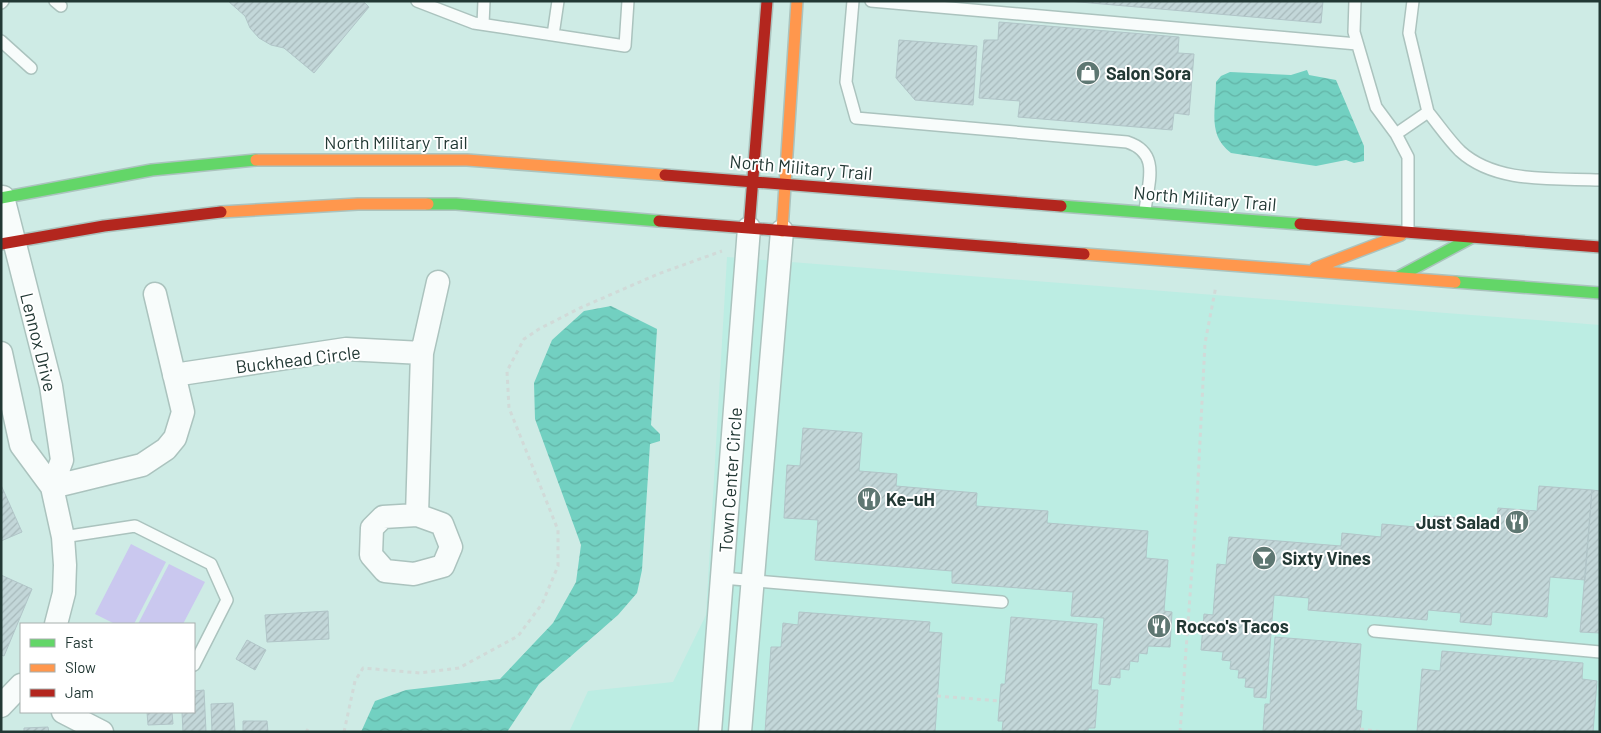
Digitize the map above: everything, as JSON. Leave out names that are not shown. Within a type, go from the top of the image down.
[{"type":"main road","points":[[749,228],[766,1]]},
{"type":"main road","points":[[782,231],[797,1]]},
{"type":"main road","name":"North Military Trail","points":[[2,198],[94,178],[202,164],[283,160],[467,160],[752,180],[1600,248]]},
{"type":"main road","points":[[8,243],[104,226],[195,214],[358,204],[456,204],[1600,294]]},
{"type":"main road","points":[[1309,270],[1408,232]]},
{"type":"main road","points":[[1398,277],[1472,238]]},
{"type":"street","name":"Lennox Drive","points":[[2,198],[8,243],[51,386],[62,460],[52,487]]},
{"type":"street","name":"Town Center Circle","points":[[710,732],[749,228]]},
{"type":"street","name":"Town Center Circle","points":[[740,732],[782,231]]},
{"type":"street","points":[[417,514],[422,353],[438,282]]},
{"type":"street","points":[[52,487],[142,465],[166,449],[180,425],[182,412],[155,294]]},
{"type":"street","name":"Buckhead Circle","points":[[174,375],[346,349],[422,353]]},
{"type":"street","points":[[1,353],[21,446],[52,487],[63,537],[66,566],[64,593],[56,623]]},
{"type":"street","points":[[1,706],[20,688]]},
{"type":"street","points":[[65,713],[102,732]]},
{"type":"lane","points":[[417,1],[426,6],[483,24],[625,46],[628,1]]},
{"type":"lane","points":[[483,24],[484,1]]},
{"type":"lane","points":[[553,35],[558,1]]},
{"type":"lane","points":[[853,1],[846,82],[856,118],[1132,143],[1144,150],[1148,156],[1150,166],[1145,211]]},
{"type":"lane","points":[[871,1],[958,5],[1357,44]]},
{"type":"lane","points":[[1355,1],[1354,32],[1376,107],[1396,134],[1408,157],[1408,232]]},
{"type":"lane","points":[[1414,1],[1409,33],[1428,112],[1460,151],[1479,164],[1501,173],[1600,180]]},
{"type":"lane","points":[[1,42],[31,68]]},
{"type":"lane","points":[[1396,134],[1428,112]]},
{"type":"lane","points":[[63,537],[135,526],[211,564],[227,600],[195,663]]},
{"type":"lane","points":[[722,578],[1002,602]]},
{"type":"lane","points":[[1374,631],[1600,652]]},
{"type":"path","points":[[344,732],[355,680],[362,668],[420,673],[459,668],[518,636],[542,604],[558,566],[558,530],[509,408],[507,371],[524,339],[580,308],[658,274],[722,250]]},
{"type":"path","points":[[1180,732],[1197,508],[1205,343],[1216,286]]},
{"type":"path","points":[[938,696],[1000,701]]},
{"type":"path","points":[[1360,729],[1385,732]]},
{"type":"shaded area","points":[[727,257],[1600,325],[1600,732],[569,732],[588,691],[673,682],[706,615]]},
{"type":"shaded area","points":[[131,544],[166,562],[135,623],[113,623],[95,614]]},
{"type":"shaded area","points":[[169,564],[205,582],[184,623],[139,623]]},
{"type":"water","points":[[1307,70],[1309,75],[1336,80],[1364,146],[1364,161],[1354,163],[1346,160],[1316,166],[1231,153],[1223,146],[1214,121],[1216,82],[1221,76],[1230,72],[1291,75]]},
{"type":"water","points":[[611,306],[657,329],[651,425],[660,434],[660,441],[650,444],[642,570],[637,593],[618,615],[539,684],[507,732],[361,732],[375,701],[406,690],[500,679],[553,623],[576,582],[581,545],[535,419],[534,383],[552,340],[584,311]]},
{"type":"building","points":[[228,1],[363,1],[369,7],[314,73],[284,48],[271,45],[259,38],[250,28],[245,16]]},
{"type":"building","points":[[1068,1],[1323,1],[1321,23]]},
{"type":"building","points":[[999,22],[1179,37],[1178,53],[1194,54],[1189,115],[1174,113],[1172,130],[1018,117],[1020,101],[979,98],[984,40],[998,40]]},
{"type":"building","points":[[899,40],[977,46],[973,105],[915,100],[896,78]]},
{"type":"building","points":[[803,428],[862,433],[859,471],[897,474],[896,486],[977,493],[976,506],[1048,511],[1047,523],[1148,531],[1146,558],[1168,560],[1164,611],[1172,612],[1170,647],[1148,646],[1147,654],[1139,653],[1138,662],[1130,661],[1129,670],[1120,669],[1120,678],[1111,677],[1110,685],[1099,684],[1104,618],[1071,616],[1073,592],[952,583],[952,571],[815,560],[818,520],[784,518],[787,465],[800,466]]},
{"type":"building","points":[[1,485],[22,532],[1,541]]},
{"type":"building","points":[[1539,486],[1592,490],[1585,580],[1550,577],[1547,617],[1492,612],[1491,625],[1460,622],[1461,613],[1428,610],[1427,620],[1308,610],[1309,598],[1274,595],[1266,698],[1254,697],[1254,688],[1245,687],[1246,678],[1238,678],[1239,670],[1230,669],[1231,661],[1222,660],[1223,652],[1201,650],[1204,614],[1213,615],[1217,564],[1226,565],[1229,537],[1341,546],[1342,533],[1381,537],[1382,524],[1416,527],[1416,521],[1434,522],[1434,516],[1497,521],[1498,508],[1537,511]]},
{"type":"building","points":[[1592,490],[1600,491],[1600,633],[1580,632]]},
{"type":"building","points":[[1,575],[32,589],[4,656],[1,655]]},
{"type":"building","points":[[328,611],[329,639],[267,642],[265,615]]},
{"type":"building","points":[[799,612],[930,622],[929,632],[942,633],[935,732],[765,732],[771,647],[781,647],[783,623],[798,625]]},
{"type":"building","points":[[1011,617],[1097,624],[1091,690],[1098,690],[1095,728],[1088,728],[1088,732],[1002,732],[1003,721],[998,721],[1001,684],[1005,684]]},
{"type":"building","points":[[1275,637],[1361,644],[1356,710],[1362,711],[1360,732],[1263,732],[1265,704],[1270,704]]},
{"type":"building","points":[[247,640],[266,650],[255,670],[236,659]]},
{"type":"building","points":[[1442,651],[1583,663],[1582,679],[1597,681],[1593,732],[1417,732],[1422,669],[1440,671]]},
{"type":"building","points":[[204,690],[206,732],[183,732],[182,713],[195,713],[195,691]]},
{"type":"building","points":[[233,703],[235,732],[212,732],[211,704]]},
{"type":"building","points":[[147,713],[172,713],[173,724],[148,725]]},
{"type":"building","points":[[243,721],[267,721],[268,732],[243,732]]},
{"type":"building","points":[[48,727],[49,732],[24,732],[24,728]]},
{"type":"traffic: fast","points":[[1,198],[152,170],[256,160]]},
{"type":"traffic: fast","points":[[428,204],[456,204],[659,221]]},
{"type":"traffic: fast","points":[[1061,206],[1300,224]]},
{"type":"traffic: fast","points":[[1398,277],[1471,238]]},
{"type":"traffic: fast","points":[[1455,282],[1600,293]]},
{"type":"traffic: slow","points":[[782,231],[797,1]]},
{"type":"traffic: slow","points":[[256,160],[467,160],[665,175]]},
{"type":"traffic: slow","points":[[221,212],[358,204],[428,204]]},
{"type":"traffic: slow","points":[[1315,268],[1401,235]]},
{"type":"traffic: slow","points":[[1084,254],[1455,282]]},
{"type":"traffic: jam","points":[[749,228],[767,1]]},
{"type":"traffic: jam","points":[[665,175],[1061,206]]},
{"type":"traffic: jam","points":[[1,244],[104,226],[221,212]]},
{"type":"traffic: jam","points":[[659,221],[1084,254]]},
{"type":"traffic: jam","points":[[1300,224],[1600,247]]},
{"type":"place","name":"Salon Sora","points":[[1088,73]]},
{"type":"place","name":"Ke-uH","points":[[869,499]]},
{"type":"place","name":"Just Salad","points":[[1517,522]]},
{"type":"place","name":"Sixty Vines","points":[[1264,558]]},
{"type":"place","name":"Rocco's Tacos","points":[[1159,626]]}]
